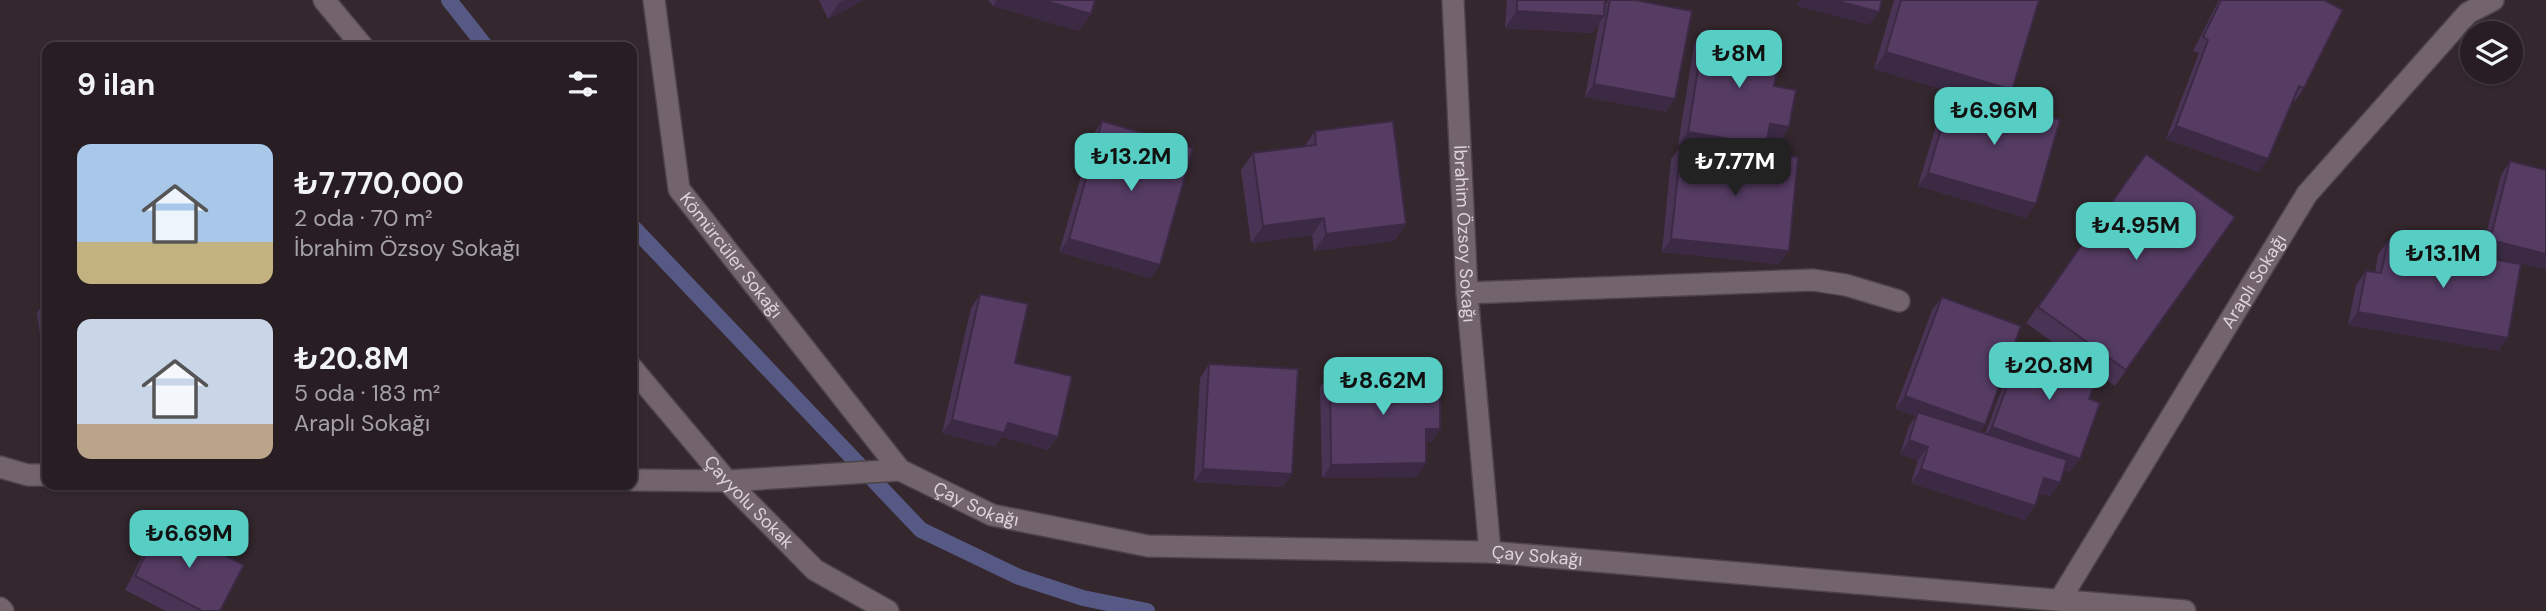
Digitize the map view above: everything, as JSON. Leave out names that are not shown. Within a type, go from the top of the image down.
[{"type":"street","points":[[324,0],[359,42]]},
{"type":"street","name":"Kömürcüler Sokağı","points":[[654,0],[679,189],[900,470]]},
{"type":"street","name":"İbrahim Özsoy Sokağı","points":[[1453,0],[1467,293],[1490,552]]},
{"type":"street","name":"Araplı Sokağı","points":[[2061,598],[2307,194],[2461,6],[2493,0]]},
{"type":"street","points":[[1467,293],[1813,280],[1846,285],[1899,301]]},
{"type":"street","name":"Çayyolu Sokak","points":[[637,374],[727,481],[815,570],[888,611]]},
{"type":"street","points":[[0,467],[28,475],[42,475]]},
{"type":"street","points":[[637,481],[727,481],[900,470]]},
{"type":"street","name":"Çay Sokağı","points":[[900,470],[992,515],[1148,546],[1490,552],[2061,598],[2185,611]]},
{"type":"building","points":[[1042,0],[1095,0],[1091,14]]},
{"type":"building","points":[[1517,0],[1605,0],[1604,16],[1517,11]]},
{"type":"building","points":[[1610,0],[1635,0],[1692,11],[1675,99],[1594,84]]},
{"type":"building","points":[[1834,0],[1882,0],[1879,12]]},
{"type":"building","points":[[1901,0],[2039,0],[2012,90],[1886,52]]},
{"type":"building","points":[[2221,0],[2324,0],[2343,10],[2304,88],[2299,86],[2268,159],[2176,126],[2208,40],[2203,37]]},
{"type":"building","points":[[1704,31],[1782,43],[1774,86],[1796,90],[1789,127],[1770,124],[1766,145],[1688,132]]},
{"type":"building","points":[[1953,89],[2060,120],[2036,204],[1928,173]]},
{"type":"building","points":[[1102,121],[1193,148],[1160,265],[1069,239]]},
{"type":"building","points":[[1393,121],[1406,224],[1326,234],[1324,218],[1263,226],[1253,153],[1316,145],[1315,131]]},
{"type":"building","points":[[1681,146],[1798,157],[1789,251],[1671,239]]},
{"type":"building","points":[[2146,154],[2235,217],[2126,370],[2038,307]]},
{"type":"building","points":[[2510,161],[2546,170],[2546,254],[2490,240]]},
{"type":"building","points":[[2388,241],[2521,264],[2508,338],[2358,312],[2366,271],[2381,273]]},
{"type":"building","points":[[980,294],[1028,304],[1015,363],[1072,376],[1058,437],[1008,423],[1004,433],[952,420]]},
{"type":"building","points":[[1942,297],[2021,326],[1985,425],[1905,396]]},
{"type":"building","points":[[2023,343],[2100,371],[2089,399],[2100,403],[2080,459],[1992,427]]},
{"type":"building","points":[[1209,364],[1298,369],[1292,474],[1203,469]]},
{"type":"building","points":[[1440,372],[1440,429],[1426,429],[1426,463],[1331,465],[1330,373]]},
{"type":"building","points":[[1918,412],[2067,460],[2060,483],[2044,478],[2035,506],[1921,469],[1928,447],[1909,440]]},
{"type":"building","points":[[161,523],[244,565],[220,611],[202,611],[135,576]]},
{"type":"waterway","points":[[449,0],[482,42]]},
{"type":"waterway","points":[[637,231],[921,530],[1019,577],[1083,598],[1147,611]]}]
